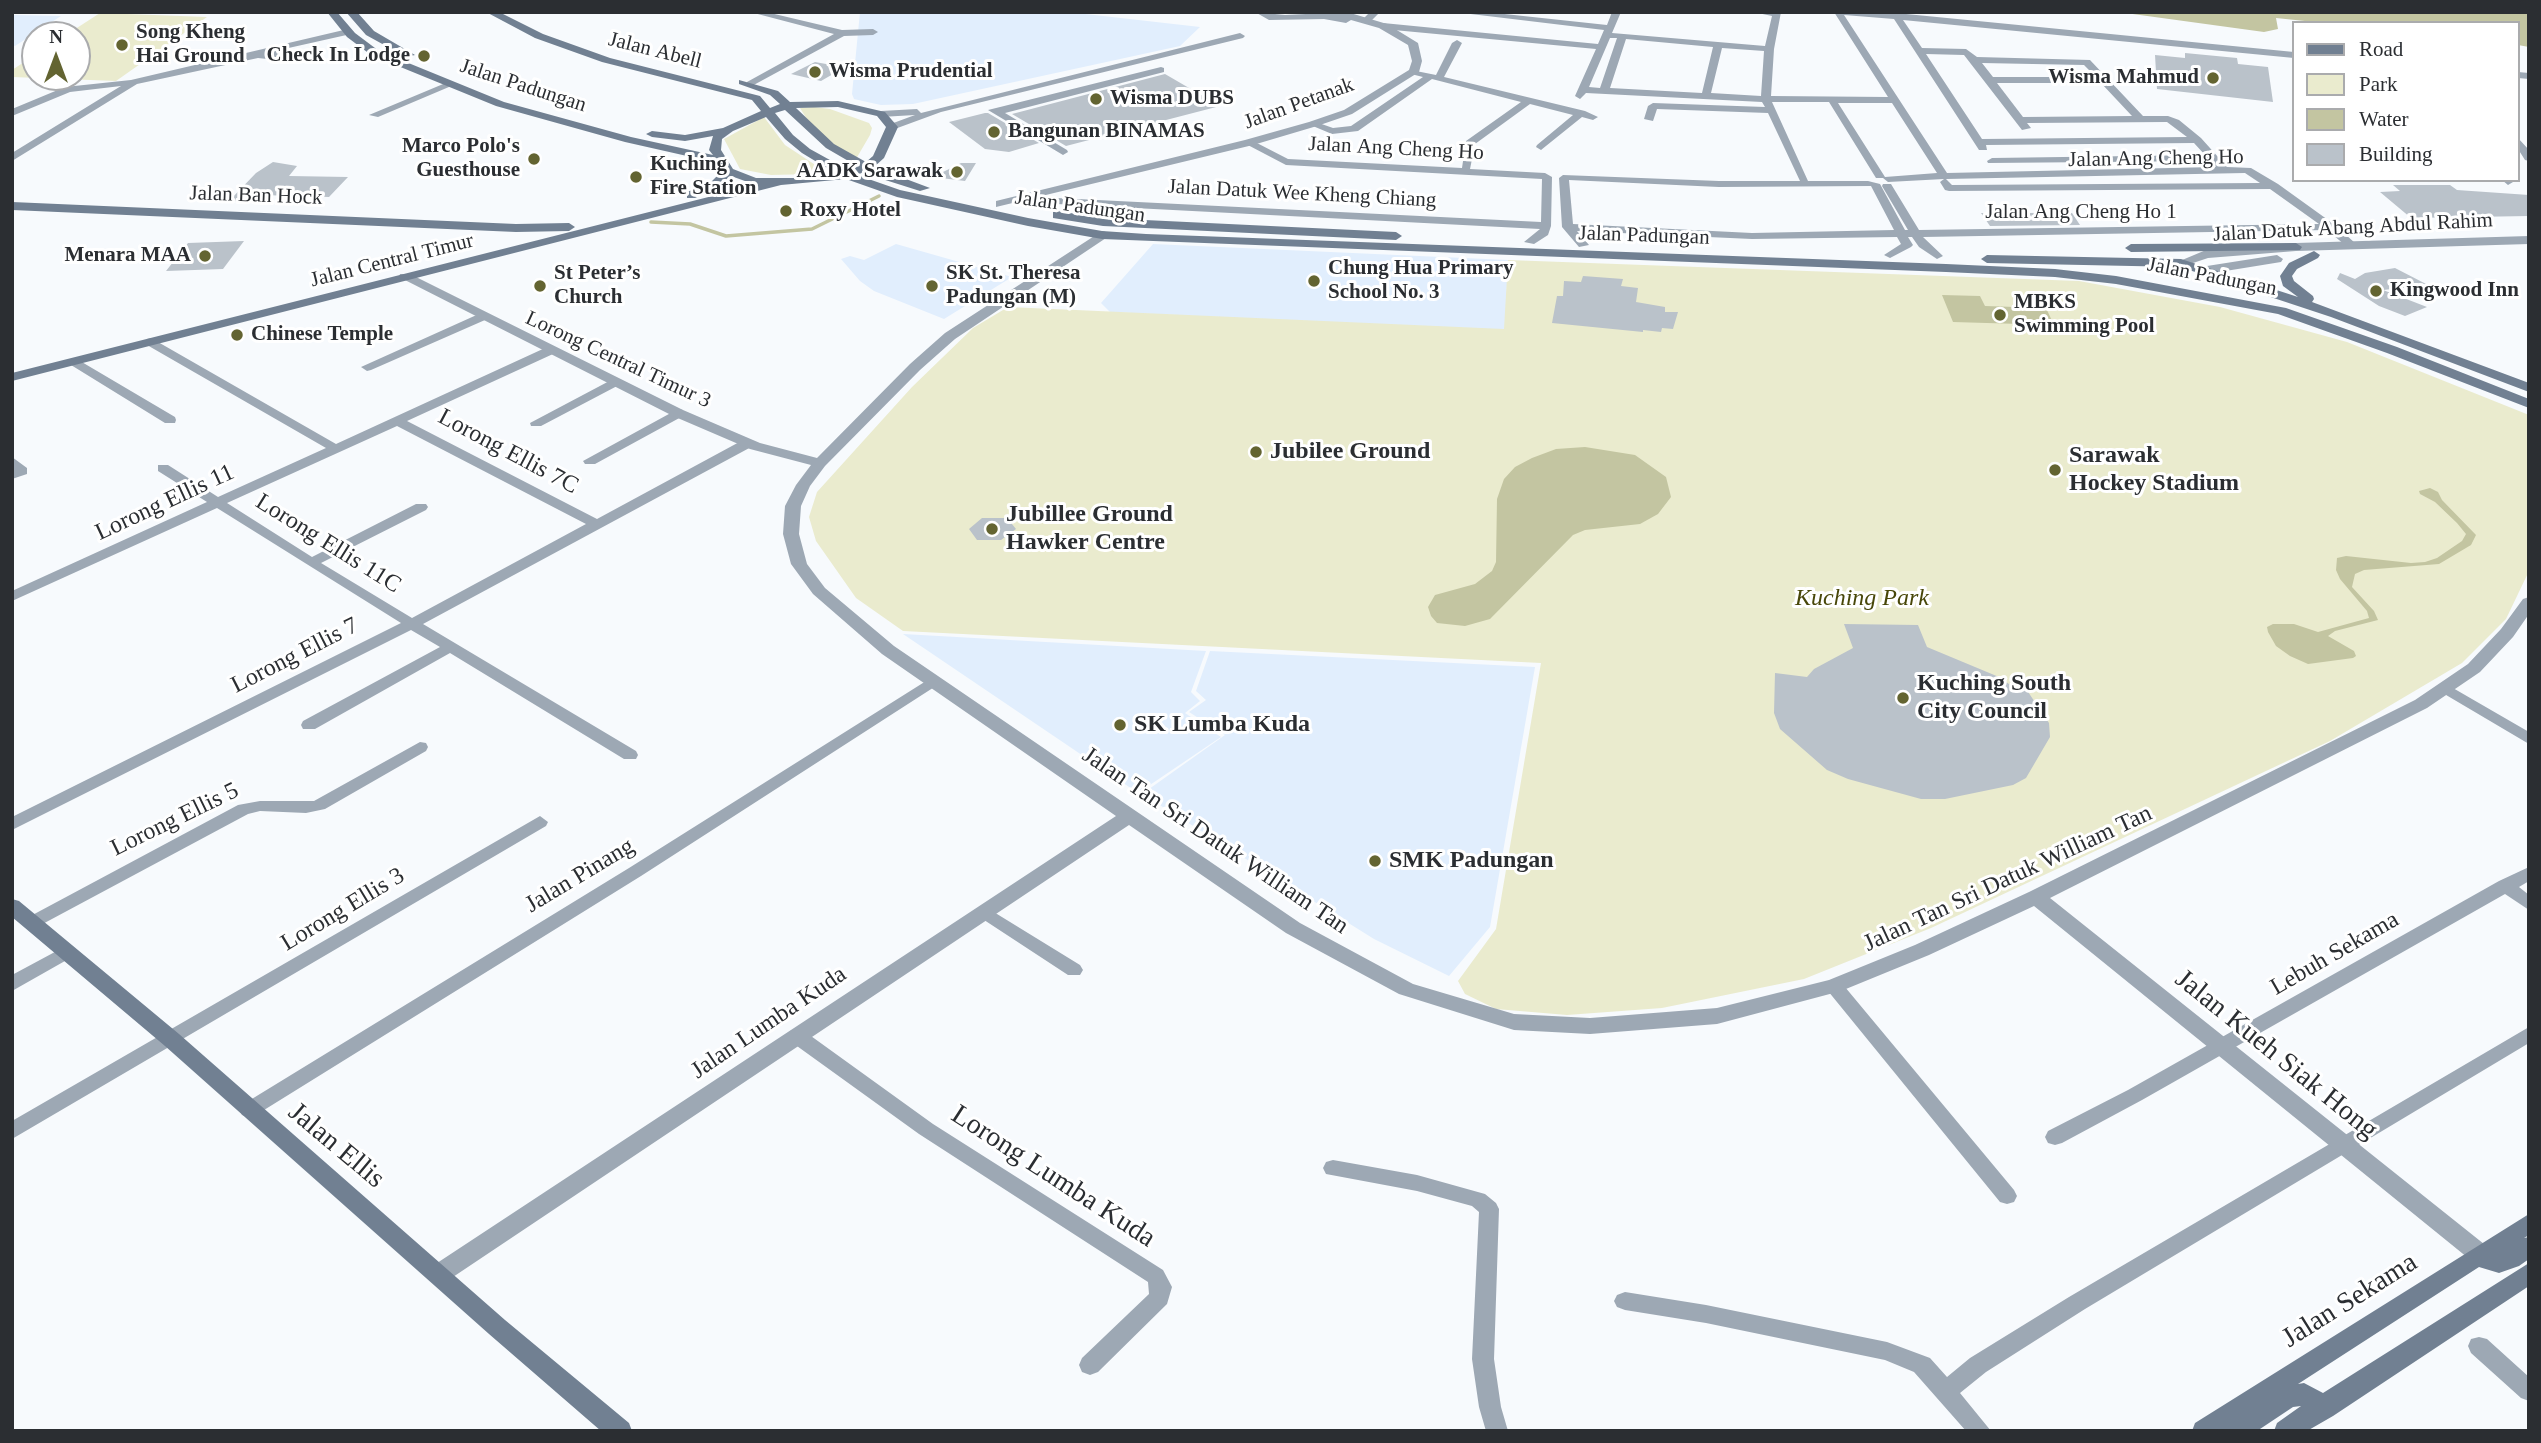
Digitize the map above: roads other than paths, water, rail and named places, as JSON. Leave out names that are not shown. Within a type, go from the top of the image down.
[{"type":"main road","name":"Jalan Padungan","points":[[332,12],[350,33],[375,53],[526,113],[719,160]]},
{"type":"main road","name":"Jalan Padungan","points":[[351,12],[370,33],[391,47],[508,97],[538,107],[667,136],[685,138],[728,130],[767,112],[789,106],[838,104]]},
{"type":"main road","name":"Jalan Abell","points":[[491,12],[539,36],[606,60],[745,93],[756,98],[767,112]]},
{"type":"main road","name":"Jalan Abell","points":[[513,12],[552,31],[614,53],[765,88],[789,106]]},
{"type":"main road","points":[[728,130],[715,144],[719,160],[729,171],[754,181],[808,181],[847,175],[868,166],[878,158],[892,127],[881,114],[765,88]]},
{"type":"main road","name":"Jalan Padungan","points":[[789,106],[830,146],[883,176],[1064,216],[1183,227],[1583,245],[1988,259],[2181,262],[2336,314],[2529,388]]},
{"type":"main road","name":"Jalan Padungan","points":[[767,112],[806,151],[847,175],[897,193],[1102,235],[1218,242],[2055,273],[2205,295],[2281,311],[2405,354],[2529,404]]},
{"type":"main road","name":"Jalan Central Timur","points":[[498,226],[561,229],[605,219],[700,192],[721,180],[729,171]]},
{"type":"main road","points":[[808,181],[897,193]]},
{"type":"main road","name":"Jalan Central Timur","points":[[12,377],[780,182]]},
{"type":"main road","name":"Jalan Ban Hock","points":[[12,206],[498,226]]},
{"type":"main road","points":[[479,259],[511,238],[511,233],[498,226]]},
{"type":"main road","points":[[1988,259],[2038,249],[2296,247]]},
{"type":"main road","points":[[2314,255],[2288,270],[2288,283],[2304,297],[2336,314]]},
{"type":"main road","points":[[2169,278],[2181,262]]},
{"type":"main road","points":[[2193,283],[2207,270]]},
{"type":"main road","points":[[2055,273],[2169,278],[2281,311]]},
{"type":"main road","name":"Jalan Ellis","points":[[12,906],[172,1040],[249,1110],[620,1431]]},
{"type":"main road","name":"Jalan Sekama","points":[[2204,1431],[2529,1223]]},
{"type":"main road","points":[[2481,1255],[2489,1261],[2499,1263],[2511,1259],[2529,1246]]},
{"type":"main road","points":[[2286,1431],[2529,1273]]},
{"type":"main road","points":[[2236,1431],[2288,1397],[2304,1394],[2324,1408]]},
{"type":"street","points":[[1260,12],[1278,18],[1305,14],[1337,18],[1408,39],[1601,51]]},
{"type":"street","points":[[1335,12],[1383,26],[1601,51]]},
{"type":"street","points":[[1366,21],[1377,12]]},
{"type":"street","points":[[1458,12],[1549,17],[1593,26],[1622,36],[1769,49]]},
{"type":"street","points":[[1593,26],[1600,12]]},
{"type":"street","points":[[1541,147],[1577,112],[1582,90],[1617,12]]},
{"type":"street","points":[[1757,12],[1777,13],[1769,49],[1766,99],[1804,179]]},
{"type":"street","points":[[1838,12],[1949,188],[2274,186]]},
{"type":"street","points":[[1843,12],[2292,55]]},
{"type":"street","points":[[760,13],[842,33],[873,32]]},
{"type":"street","points":[[1896,16],[2000,173]]},
{"type":"street","points":[[1383,26],[1408,39],[1417,61],[1414,72],[1593,117]]},
{"type":"street","points":[[12,113],[68,89],[134,82],[350,33]]},
{"type":"street","points":[[750,84],[842,33]]},
{"type":"street","points":[[892,127],[938,110],[1240,36]]},
{"type":"street","points":[[1604,91],[1622,36]]},
{"type":"street","points":[[1312,124],[1324,130],[1354,130],[1435,77],[1457,43]]},
{"type":"street","points":[[1706,96],[1718,45]]},
{"type":"street","points":[[1919,51],[1962,51],[1975,60],[2036,141]]},
{"type":"street","points":[[1975,60],[2083,60],[2141,120]]},
{"type":"street","points":[[996,112],[1161,70]]},
{"type":"street","name":"Jalan Petanak","points":[[1000,204],[1262,140],[1348,112],[1414,72]]},
{"type":"street","points":[[1990,80],[2104,80]]},
{"type":"street","points":[[12,158],[134,82]]},
{"type":"street","points":[[374,115],[451,84]]},
{"type":"street","points":[[1582,90],[1766,99],[1894,100]]},
{"type":"street","points":[[1466,167],[1470,143],[1530,100]]},
{"type":"street","points":[[1827,100],[1878,181],[1926,249],[1937,256]]},
{"type":"street","points":[[978,101],[1063,152]]},
{"type":"street","points":[[1649,119],[1653,106],[1770,110]]},
{"type":"street","points":[[881,114],[938,110]]},
{"type":"street","points":[[2020,120],[2172,120],[2196,140],[2224,170]]},
{"type":"street","name":"Jalan Ang Cheng Ho","points":[[1262,140],[1296,158],[1466,167],[1546,175]]},
{"type":"street","points":[[1979,142],[2196,140]]},
{"type":"street","name":"Jalan Ang Cheng Ho","points":[[1249,143],[1286,162],[1546,175]]},
{"type":"street","points":[[1992,161],[2214,158]]},
{"type":"street","name":"Jalan Petanak","points":[[1057,201],[1070,192],[1150,167]]},
{"type":"street","name":"Jalan Ang Cheng Ho","points":[[1944,179],[2000,173],[2224,170],[2247,170],[2259,176]]},
{"type":"street","points":[[1530,242],[1544,233],[1546,226],[1546,175],[1565,176],[1568,227],[1583,245]]},
{"type":"street","name":"Jalan Ang Cheng Ho","points":[[1565,176],[1719,184],[2259,176]]},
{"type":"street","name":"Jalan Ang Cheng Ho","points":[[1565,176],[1878,181]]},
{"type":"street","points":[[2259,176],[2331,227],[2348,243]]},
{"type":"street","points":[[1878,181],[1907,245],[1890,256]]},
{"type":"street","points":[[1057,201],[1056,209],[1064,216]]},
{"type":"street","name":"Jalan Datuk Wee Kheng Chiang","points":[[1057,201],[1546,226]]},
{"type":"street","points":[[1568,227],[1752,236],[1916,233]]},
{"type":"street","name":"Jalan Ang Cheng Ho 1","points":[[1916,233],[2331,227]]},
{"type":"street","name":"Jalan Tan Sri Datuk William Tan","points":[[1102,235],[950,336],[915,366],[820,463],[803,485],[793,506],[791,534],[799,564],[819,591],[888,650],[1293,928],[1406,989],[1514,1022],[1590,1026],[1685,1020],[1765,1005],[1834,986],[2036,897],[2349,741],[2446,689],[2493,650],[2526,611]]},
{"type":"street","name":"Jalan Datuk Abang Abdul Rahim","points":[[2181,262],[2206,254],[2348,243],[2529,240]]},
{"type":"street","name":"Jalan Datuk Abang Abdul Rahim","points":[[2207,270],[2314,255],[2377,250],[2529,246]]},
{"type":"street","name":"Lorong Central Timur 3","points":[[405,277],[678,413],[748,443],[820,463]]},
{"type":"street","points":[[367,367],[481,317]]},
{"type":"street","points":[[151,342],[336,449]]},
{"type":"street","name":"Lorong Ellis 11","points":[[16,591],[219,503],[549,351]]},
{"type":"street","points":[[75,362],[170,420]]},
{"type":"street","points":[[536,423],[615,382]]},
{"type":"street","points":[[590,461],[678,413]]},
{"type":"street","name":"Lorong Ellis 7C","points":[[398,421],[596,524]]},
{"type":"street","name":"Lorong Ellis 7","points":[[12,824],[413,623],[748,443]]},
{"type":"street","name":"Lorong Ellis 11C","points":[[163,468],[311,564],[629,755]]},
{"type":"street","points":[[311,564],[421,507]]},
{"type":"street","points":[[310,725],[451,647]]},
{"type":"street","name":"Jalan Pinang","points":[[249,1110],[635,872],[934,681]]},
{"type":"street","points":[[2446,689],[2529,739]]},
{"type":"street","name":"Lorong Ellis 5","points":[[32,923],[244,808],[319,805],[421,747]]},
{"type":"street","name":"Jalan Lumba Kuda","points":[[439,1274],[1129,816]]},
{"type":"street","name":"Lorong Ellis 3","points":[[12,1131],[172,1040],[540,822]]},
{"type":"street","name":"Lebuh Sekama","points":[[2055,1137],[2221,1047],[2529,873]]},
{"type":"street","points":[[2505,885],[2529,904]]},
{"type":"street","name":"Jalan Kueh Siak Hong","points":[[2036,897],[2481,1255]]},
{"type":"street","points":[[984,912],[1074,970]]},
{"type":"street","points":[[12,984],[66,952]]},
{"type":"street","points":[[1834,986],[2007,1196]]},
{"type":"street","points":[[1947,1390],[1978,1365],[2077,1303],[2529,1034]]},
{"type":"street","name":"Lorong Lumba Kuda","points":[[797,1036],[926,1129],[1156,1276],[1161,1287],[1159,1298],[1090,1365]]},
{"type":"street","points":[[1333,1168],[1417,1183],[1478,1200],[1489,1209],[1491,1218],[1483,1359],[1490,1408],[1497,1431]]},
{"type":"street","points":[[1625,1301],[1706,1314],[1887,1351],[1922,1365],[1947,1390],[1980,1431]]},
{"type":"street","points":[[2479,1346],[2529,1391]]},
{"type":"water","points":[[2118,12],[2529,12],[2529,47],[2520,45],[2520,21],[2305,21],[2276,18],[2278,29],[2264,32]]},
{"type":"water","name":"MBKS Swimming Pool","points":[[1942,295],[1980,296],[1985,306],[2046,308],[2054,325],[1953,322]]},
{"type":"water","points":[[1585,447],[1635,455],[1666,477],[1671,497],[1658,514],[1640,524],[1585,530],[1573,535],[1490,619],[1465,626],[1437,623],[1428,607],[1435,595],[1475,584],[1492,571],[1496,562],[1497,499],[1504,479],[1515,467],[1532,458],[1556,449]]},
{"type":"water","points":[[2430,488],[2438,492],[2442,500],[2476,535],[2471,545],[2439,564],[2364,570],[2355,574],[2352,587],[2374,611],[2378,620],[2335,631],[2328,636],[2354,651],[2356,656],[2353,658],[2308,664],[2276,646],[2267,627],[2273,624],[2294,624],[2318,632],[2369,618],[2367,611],[2340,579],[2336,570],[2337,558],[2346,556],[2425,562],[2437,558],[2462,541],[2466,534],[2457,523],[2435,502],[2420,494],[2419,491]]},
{"type":"waterway","points":[[651,222],[690,224],[726,236],[812,229],[879,196]]},
{"type":"place","name":"Song Kheng Hai Ground","points":[[122,45]]},
{"type":"place","name":"Check In Lodge","points":[[424,56]]},
{"type":"place","name":"Wisma Prudential","points":[[815,72]]},
{"type":"place","name":"Wisma Mahmud","points":[[2213,78]]},
{"type":"place","name":"Wisma DUBS","points":[[1096,99]]},
{"type":"place","name":"Bangunan BINAMAS","points":[[994,132]]},
{"type":"place","name":"Marco Polo's Guesthouse","points":[[534,159]]},
{"type":"place","name":"AADK Sarawak","points":[[957,172]]},
{"type":"place","name":"Kuching Fire Station","points":[[636,177]]},
{"type":"place","name":"Roxy Hotel","points":[[786,211]]},
{"type":"place","name":"Menara MAA","points":[[205,256]]},
{"type":"place","name":"Chung Hua Primary School No. 3","points":[[1314,281]]},
{"type":"place","name":"St Peter’s Church","points":[[540,286]]},
{"type":"place","name":"SK St. Theresa Padungan (M)","points":[[932,286]]},
{"type":"place","name":"Kingwood Inn","points":[[2376,291]]},
{"type":"place","name":"MBKS Swimming Pool","points":[[2000,315]]},
{"type":"place","name":"Chinese Temple","points":[[237,335]]},
{"type":"place","name":"Jubilee Ground","points":[[1256,452]]},
{"type":"place","name":"Sarawak Hockey Stadium","points":[[2055,470]]},
{"type":"place","name":"Jubillee Ground Hawker Centre","points":[[992,529]]},
{"type":"place","name":"Kuching South City Council","points":[[1903,698]]},
{"type":"place","name":"SK Lumba Kuda","points":[[1120,725]]},
{"type":"place","name":"SMK Padungan","points":[[1375,861]]},
{"type":"park label","name":"Kuching Park","points":[[1862,599]]}]
